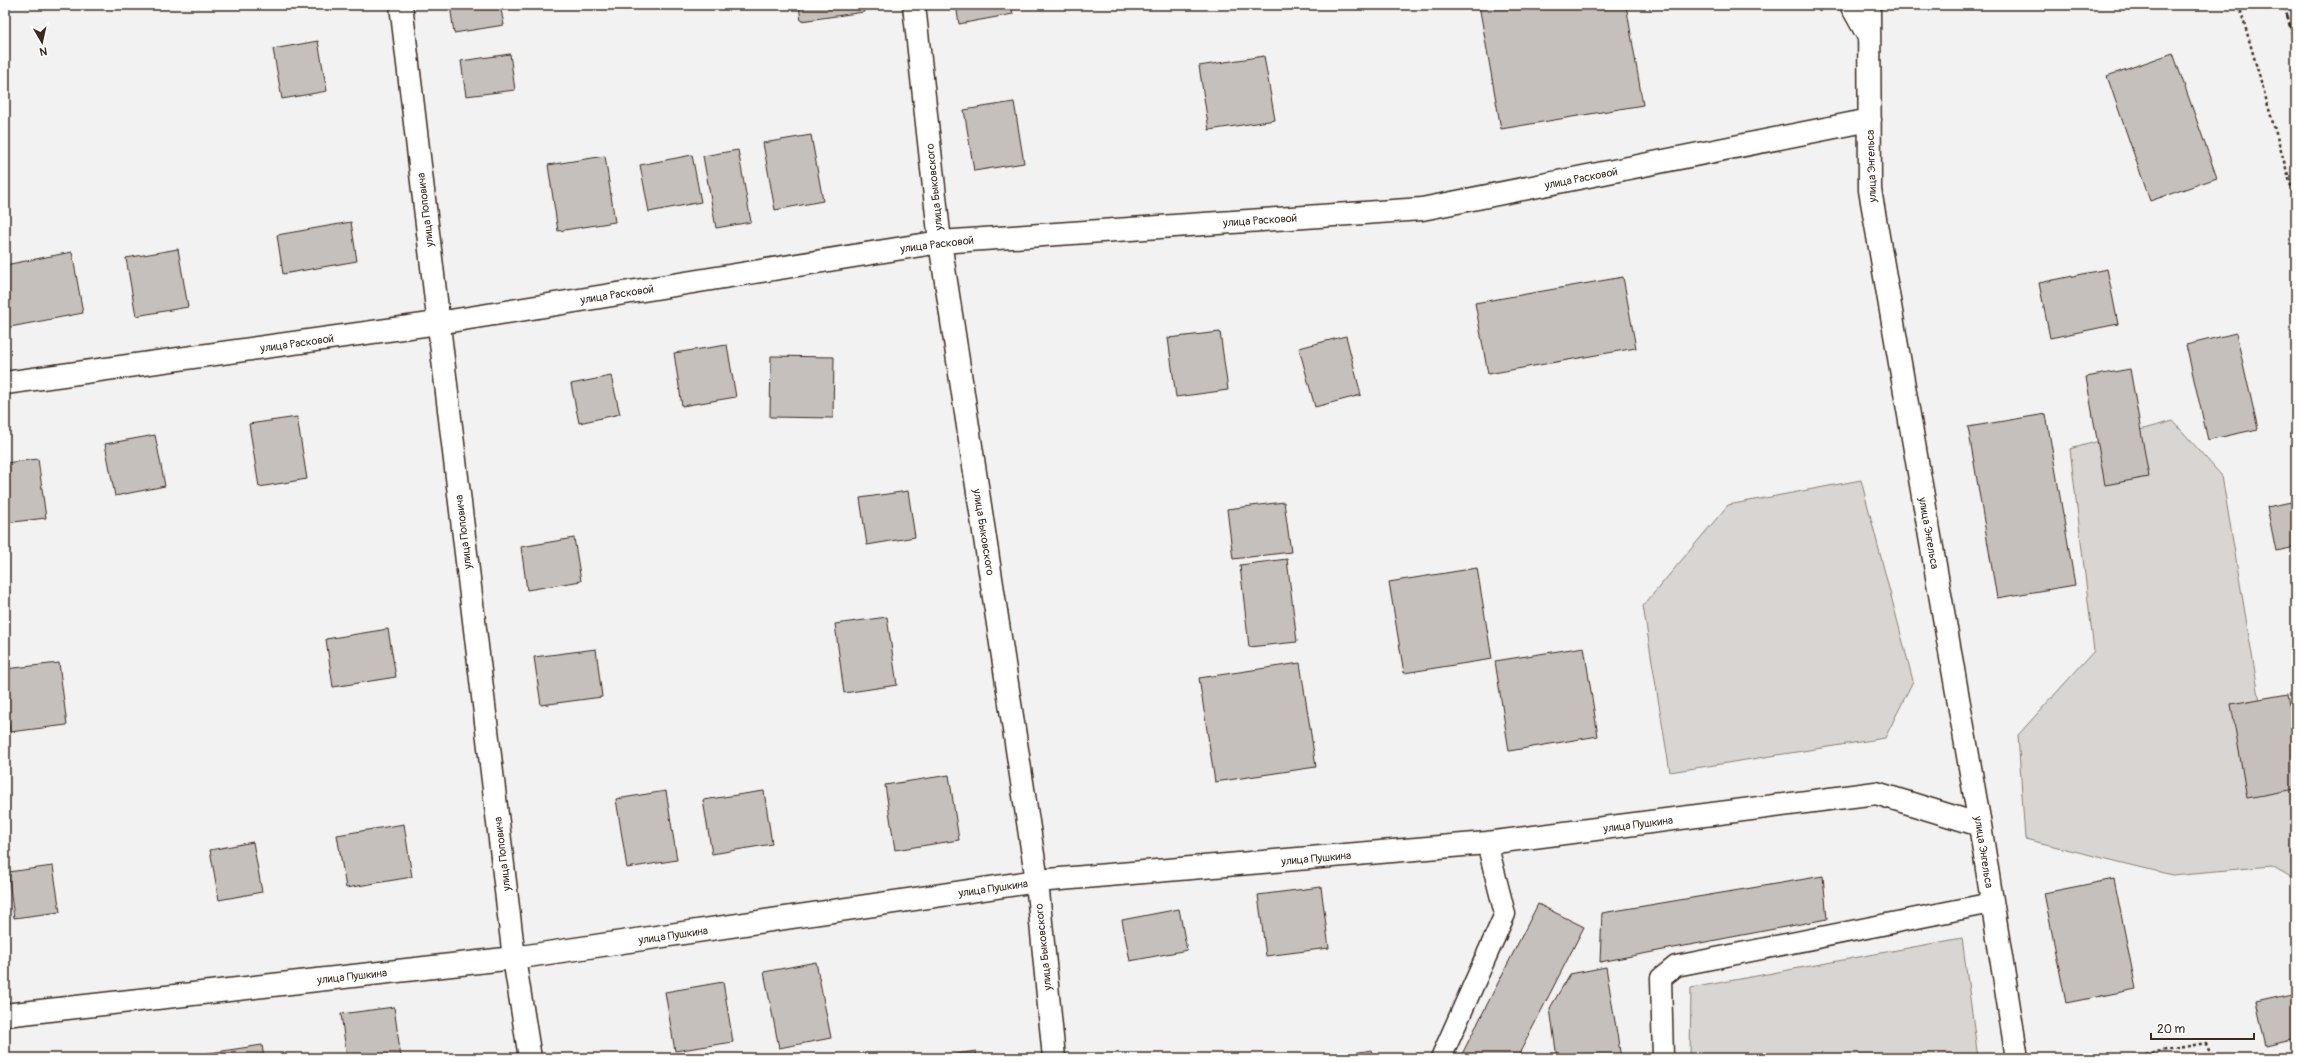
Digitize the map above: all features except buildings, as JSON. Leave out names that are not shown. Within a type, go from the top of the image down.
[{"type":"street","name":"улица Поповича","points":[[401,5],[514,958],[530,1058]]},
{"type":"street","name":"улица Быковского","points":[[914,5],[940,242],[1037,881],[1054,1058]]},
{"type":"street","name":"улица Энгельса","points":[[1869,5],[1870,190],[1980,825],[2017,1058]]},
{"type":"street","name":"улица Расковой","points":[[5,383],[438,323],[940,242],[1422,209],[1870,120]]},
{"type":"street","name":"улица Пушкина","points":[[5,1015],[514,958],[1037,881],[1487,843],[1876,793],[1980,825]]},
{"type":"lane","points":[[1850,5],[1869,39]]},
{"type":"lane","points":[[1441,1058],[1505,914],[1487,843]]},
{"type":"lane","points":[[1663,1058],[1661,978],[1676,966],[1992,903]]},
{"type":"path","points":[[2239,5],[2296,203]]},
{"type":"path","points":[[2122,1058],[2206,1042],[2213,1058]]},
{"type":"shaded area","points":[[2173,421],[2222,476],[2260,702],[2296,737],[2296,880],[2272,866],[2172,875],[2025,839],[2018,735],[2094,651],[2070,449]]},
{"type":"shaded area","points":[[1861,480],[1913,681],[1885,738],[1670,772],[1643,606],[1728,505]]},
{"type":"shaded area","points":[[1962,938],[1978,1058],[1690,1058],[1691,988]]},
{"type":"railway","points":[[2284,5],[2296,46]]}]
